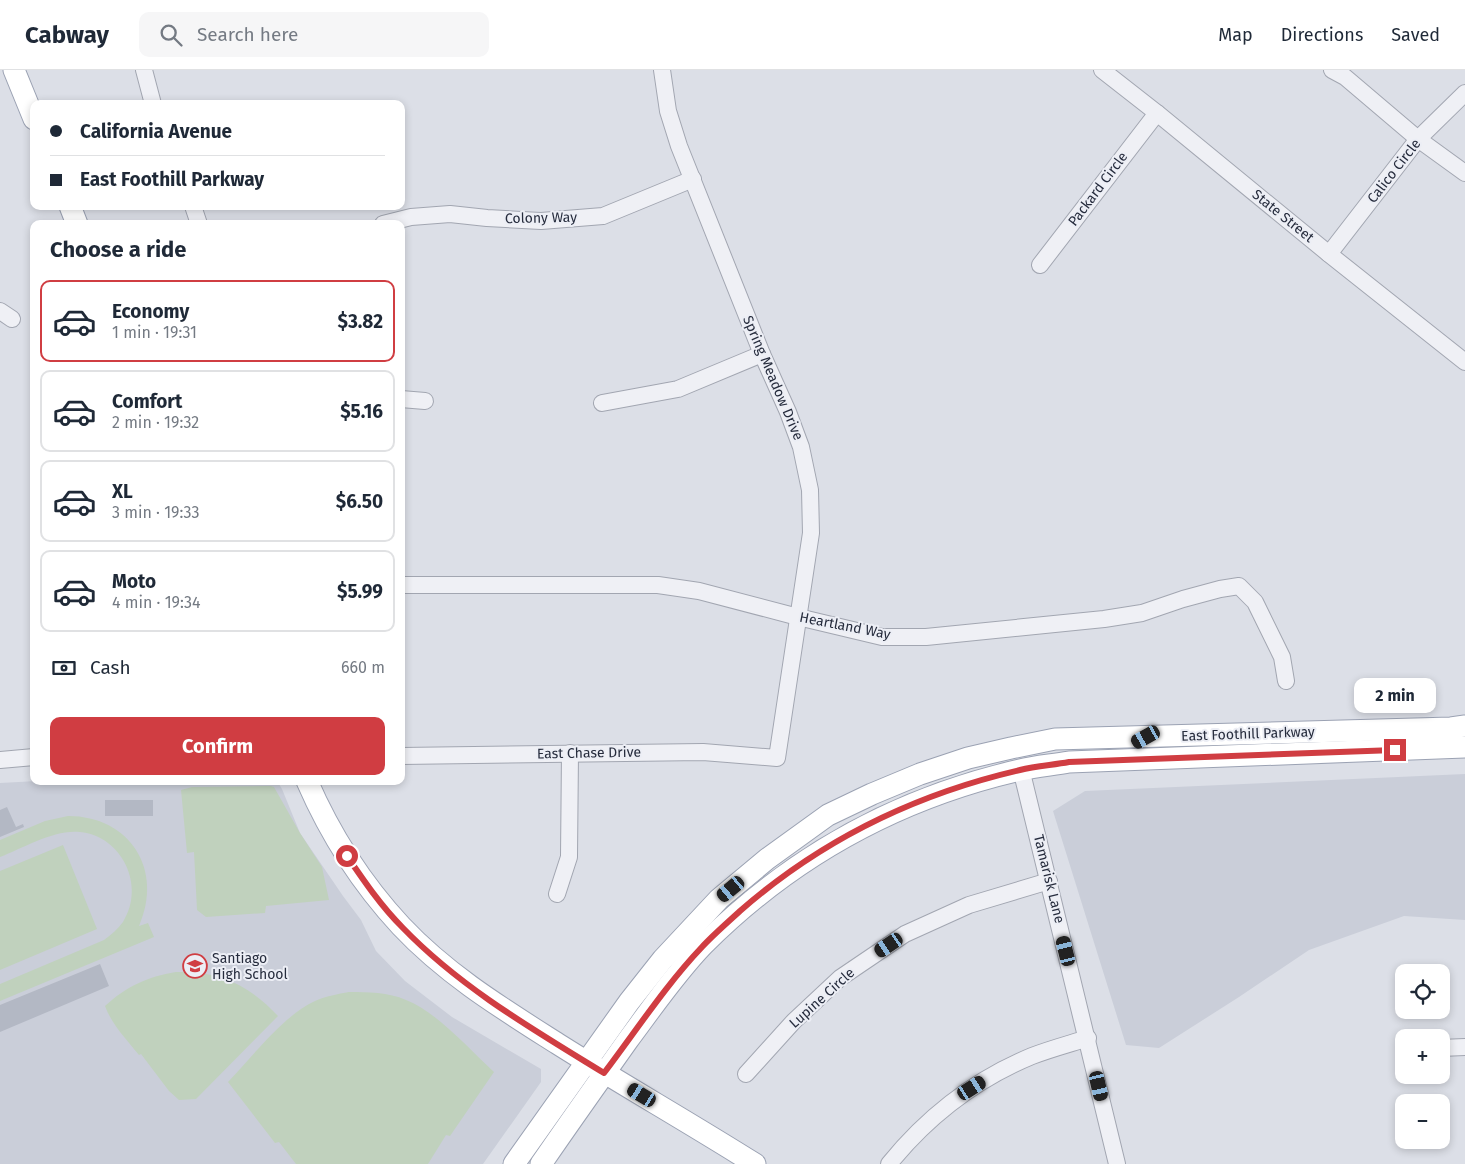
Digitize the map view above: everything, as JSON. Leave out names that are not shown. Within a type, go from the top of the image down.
[{"type":"main road","points":[[14,70],[30,108]]},
{"type":"main road","name":"East Foothill Parkway","points":[[541,1164],[596,1067],[629,1002],[662,959],[719,900],[767,859],[828,815],[872,794],[920,774],[968,758],[1055,739],[1460,729]]},
{"type":"main road","points":[[1021,769],[1025,760],[1032,757],[1053,752],[1130,746],[1146,737]]},
{"type":"main road","name":"East Foothill Parkway","points":[[514,1164],[682,969],[703,946],[757,897],[834,842],[875,820],[917,801],[1021,769],[1069,762],[1465,747]]},
{"type":"main road","points":[[309,785],[347,856],[383,906],[401,927],[442,964],[466,984],[501,1008],[755,1164]]},
{"type":"street","points":[[144,70],[152,100]]},
{"type":"street","name":"Spring Meadow Drive","points":[[662,70],[668,111],[679,146],[762,354],[788,412],[801,447],[810,490],[811,533],[777,758]]},
{"type":"street","name":"State Street","points":[[1102,70],[1465,362]]},
{"type":"street","points":[[1332,70],[1345,77],[1418,139],[1465,173]]},
{"type":"street","name":"Calico Circle","points":[[1329,254],[1418,139],[1465,93]]},
{"type":"street","name":"Packard Circle","points":[[1040,265],[1157,113]]},
{"type":"street","name":"Colony Way","points":[[399,220],[411,217],[450,214],[541,221],[603,216],[693,179]]},
{"type":"street","points":[[602,402],[678,389],[762,354]]},
{"type":"street","points":[[405,400],[424,401]]},
{"type":"street","name":"Heartland Way","points":[[405,585],[658,586],[700,591],[882,637],[926,637],[1104,619],[1142,613],[1183,599],[1239,586],[1255,602],[1282,657],[1286,681]]},
{"type":"street","name":"East Chase Drive","points":[[405,756],[703,752],[777,758]]},
{"type":"street","points":[[557,894],[569,857],[570,753]]},
{"type":"street","points":[[0,760],[30,757]]},
{"type":"street","name":"Tamarisk Lane","points":[[1021,769],[1118,1164]]},
{"type":"street","name":"Lupine Circle","points":[[746,1074],[794,1021],[840,978],[905,934],[969,905],[1049,881]]},
{"type":"street","points":[[888,1164],[913,1136],[959,1096],[998,1072],[1034,1056],[1088,1038]]},
{"type":"street","points":[[1450,1048],[1465,1047]]},
{"type":"shaded area","points":[[1465,774],[1465,920],[1404,916],[1309,950],[1159,1048],[1126,1045],[1053,811],[1085,791]]},
{"type":"shaded area","name":"Santiago High School","points":[[30,781],[30,785],[280,785],[300,833],[361,920],[376,951],[405,981],[452,1017],[541,1069],[541,1082],[483,1164],[0,1164],[0,783]]},
{"type":"green space","points":[[192,787],[274,787],[322,867],[329,900],[266,906],[265,913],[206,917],[197,910],[194,852],[187,853],[181,790]]},
{"type":"green space","points":[[68,816],[90,818],[109,825],[124,836],[136,850],[144,867],[147,885],[146,905],[139,926],[148,923],[154,937],[0,1001],[0,984],[104,940],[121,925],[129,908],[132,893],[131,879],[126,865],[108,843],[95,836],[80,832],[60,833],[0,857],[0,840],[45,821]]},
{"type":"green space","points":[[63,845],[97,929],[0,970],[0,871]]},
{"type":"green space","points":[[176,972],[206,974],[233,982],[256,996],[278,1016],[196,1099],[179,1100],[169,1091],[141,1054],[139,1055],[120,1032],[105,1006],[121,993],[138,983]]},
{"type":"green space","points":[[349,992],[385,994],[399,997],[418,1006],[441,1022],[494,1072],[450,1136],[446,1135],[428,1164],[296,1164],[279,1142],[275,1143],[228,1082],[280,1026],[303,1007],[328,996]]},
{"type":"building","points":[[105,800],[153,800],[153,816],[105,816]]},
{"type":"building","points":[[7,807],[16,827],[23,824],[24,827],[0,837],[0,810]]},
{"type":"building","points":[[100,964],[109,986],[0,1032],[0,1005]]},
{"type":"place","name":"Santiago High School","points":[[195,966]]},
{"type":"route","points":[[347,856],[383,906],[401,927],[454,974],[501,1008],[604,1073],[682,969],[703,946],[757,897],[834,842],[875,820],[917,801],[1021,769],[1069,762],[1395,750]]}]
